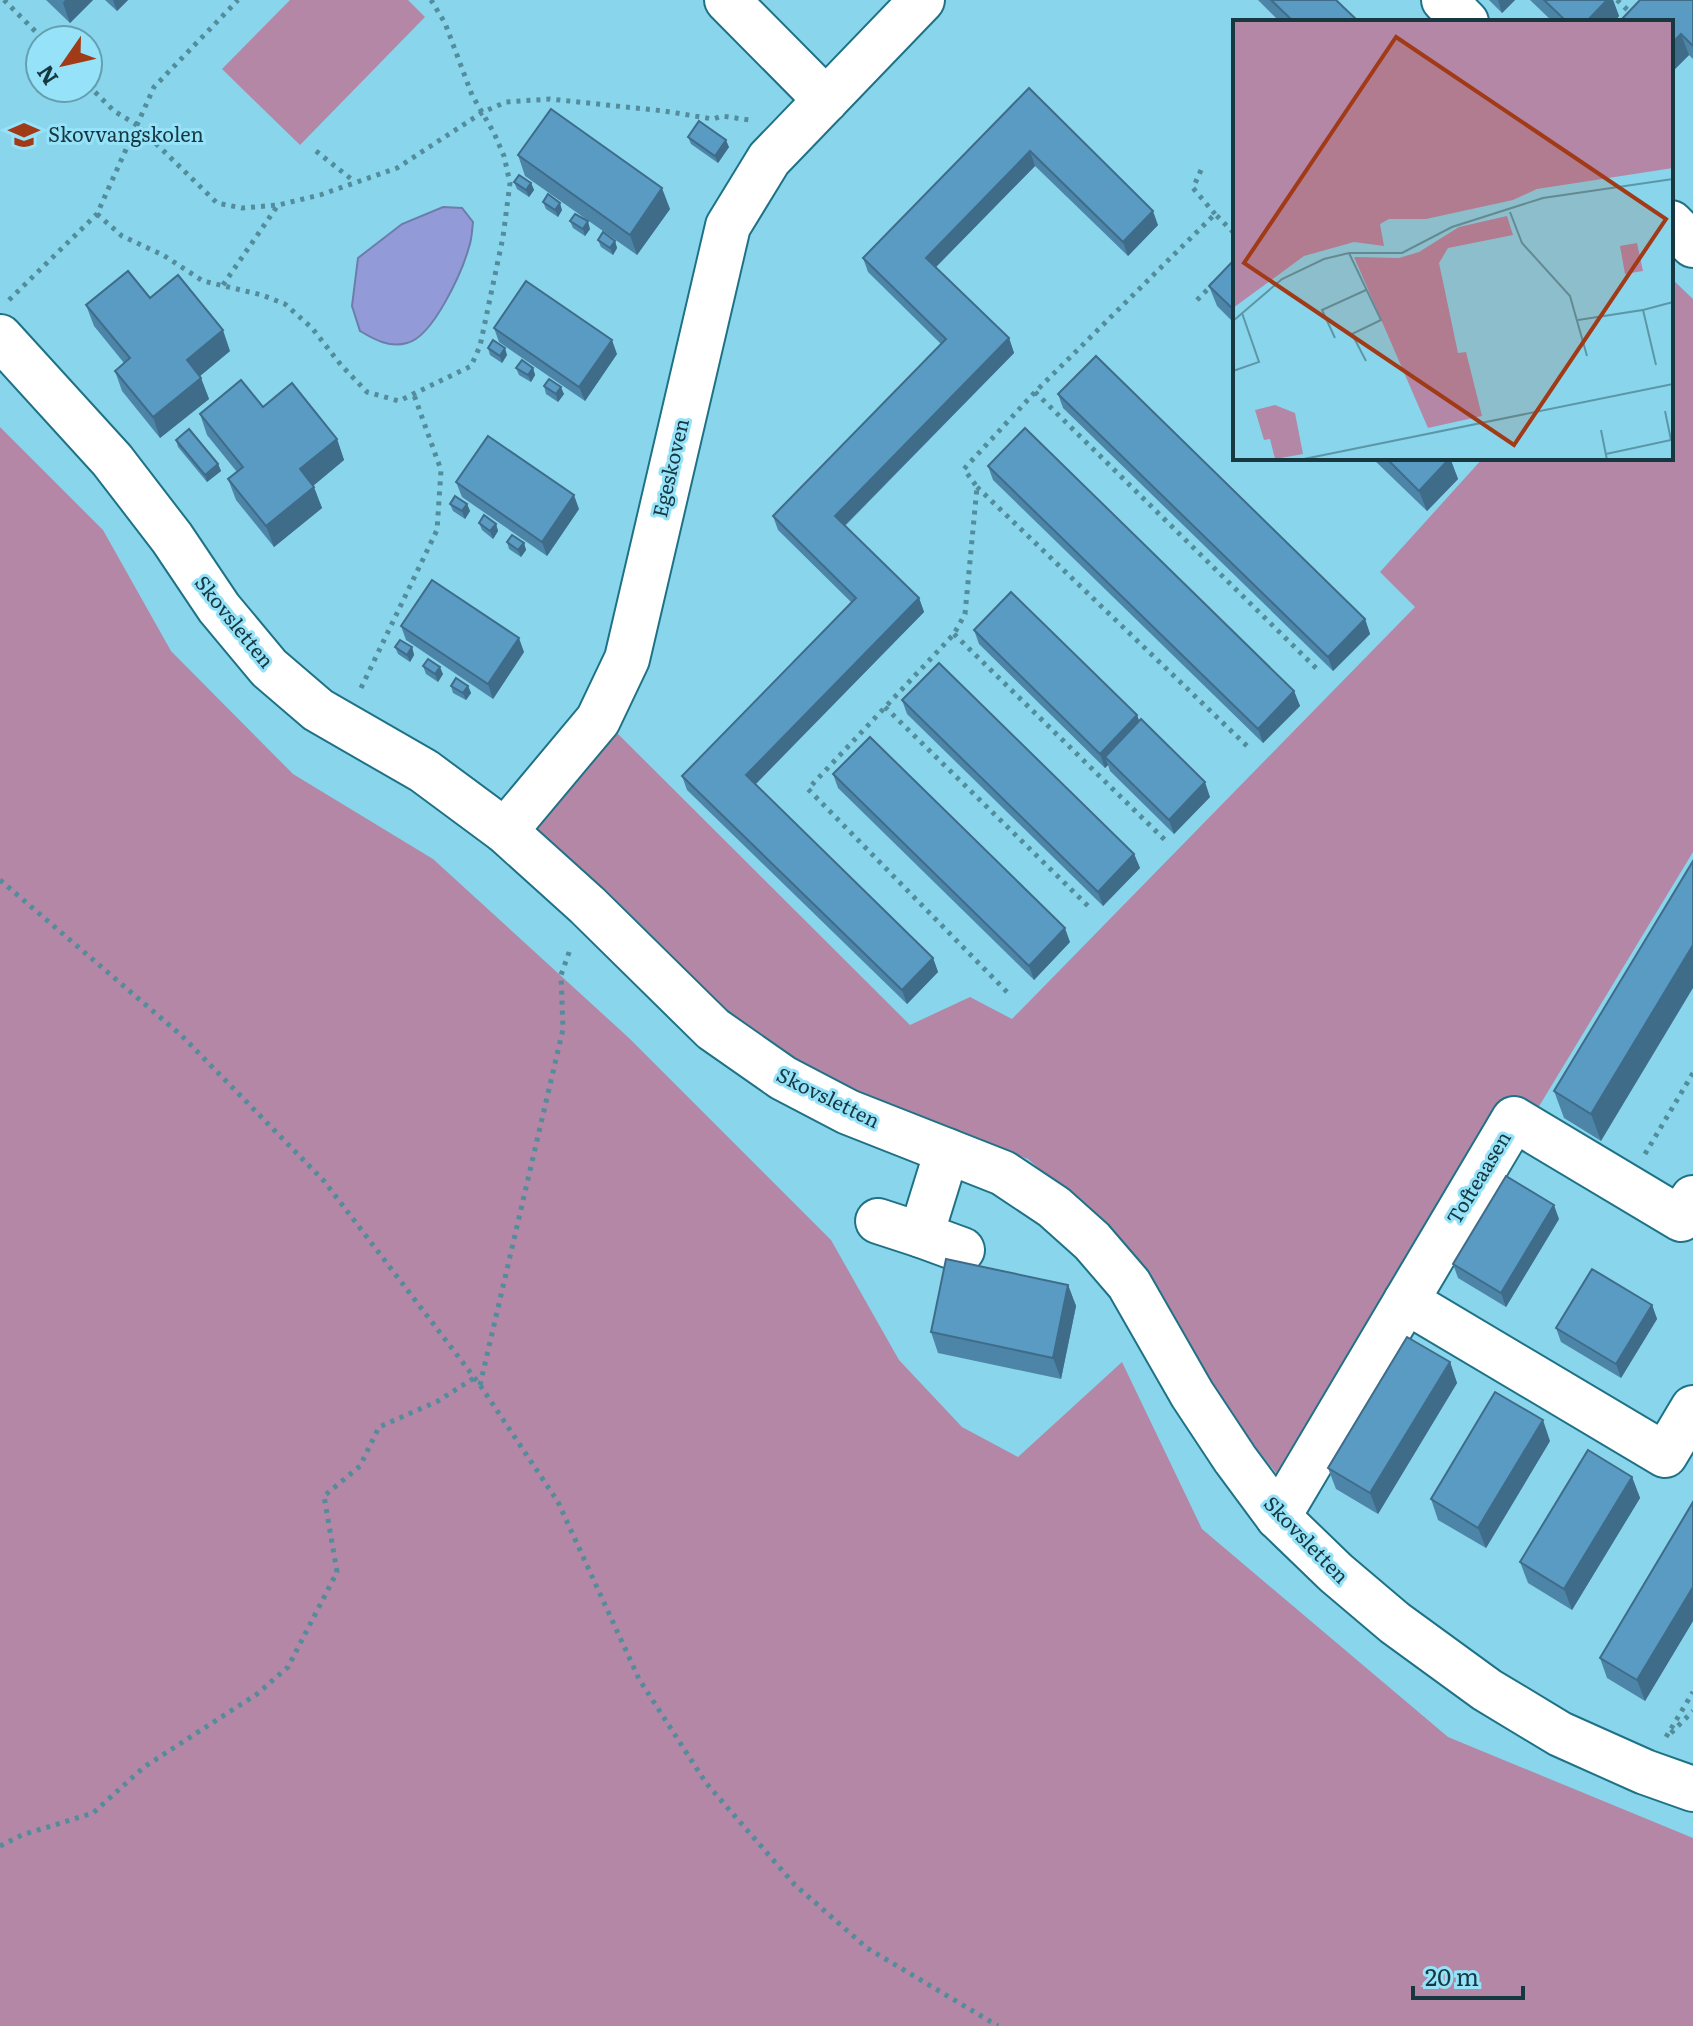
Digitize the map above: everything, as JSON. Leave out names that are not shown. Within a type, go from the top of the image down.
[{"type":"street","points":[[727,0],[812,114]]},
{"type":"street","name":"Egeskoven","points":[[505,831],[598,720],[627,659],[728,226],[769,159],[922,0]]},
{"type":"street","points":[[1444,0],[1464,20]]},
{"type":"street","points":[[1673,225],[1693,245]]},
{"type":"street","name":"Skovsletten","points":[[0,337],[112,460],[172,538],[219,608],[269,668],[318,710],[424,771],[505,831],[587,905],[713,1029],[783,1078],[848,1112],[1003,1173],[1054,1207],[1092,1241],[1129,1284],[1192,1394],[1278,1517],[1336,1573],[1395,1623],[1487,1690],[1560,1734],[1645,1772],[1693,1789]]},
{"type":"street","name":"Tofteaasen","points":[[1278,1517],[1514,1119],[1681,1219],[1693,1198]]},
{"type":"street","points":[[921,1235],[947,1151]]},
{"type":"street","points":[[878,1221],[962,1250]]},
{"type":"street","points":[[1406,1301],[1665,1455],[1693,1408]]},
{"type":"path","points":[[4,0],[28,24]]},
{"type":"path","points":[[0,309],[97,214],[154,87],[238,0]]},
{"type":"path","points":[[97,214],[122,236],[163,255],[203,281],[262,295],[285,304],[312,328],[367,392],[399,401],[471,366],[480,346],[503,237],[510,183],[504,156],[472,95],[445,23],[431,0]]},
{"type":"path","points":[[1617,0],[1632,15]]},
{"type":"path","points":[[1628,20],[1639,8]]},
{"type":"path","points":[[104,101],[137,125],[217,203],[242,208],[278,205],[320,195],[397,168],[483,112],[506,102],[550,99],[713,119],[722,116],[812,114]]},
{"type":"path","points":[[316,151],[355,182]]},
{"type":"path","points":[[1201,170],[1193,188],[1233,232]]},
{"type":"path","points":[[223,285],[278,205]]},
{"type":"path","points":[[1215,214],[1035,392],[964,469],[977,487],[1248,747]]},
{"type":"path","points":[[1197,300],[1216,281]]},
{"type":"path","points":[[1035,392],[1319,671]]},
{"type":"path","points":[[343,726],[437,530],[441,470],[414,395]]},
{"type":"path","points":[[977,487],[965,614],[954,634],[808,789],[1007,992]]},
{"type":"path","points":[[954,634],[1165,840]]},
{"type":"path","points":[[885,707],[1090,908]]},
{"type":"path","points":[[0,880],[182,1036],[324,1181],[480,1385],[558,1502],[639,1679],[706,1783],[795,1885],[867,1948],[998,2026]]},
{"type":"path","points":[[480,1385],[563,1029],[561,975],[587,905]]},
{"type":"path","points":[[1626,1186],[1693,1073]]},
{"type":"path","points":[[0,1846],[22,1835],[93,1813],[144,1767],[257,1694],[288,1667],[337,1572],[324,1496],[360,1466],[379,1427],[438,1401],[474,1378]]},
{"type":"path","points":[[1693,1692],[1663,1741],[1693,1711]]},
{"type":"shaded area","points":[[290,0],[408,0],[425,17],[300,145],[222,69]]},
{"type":"shaded area","points":[[1673,280],[1693,299],[1693,852],[1538,1108],[1510,1100],[1280,1478],[1211,1390],[1126,1244],[1028,1159],[864,1097],[759,1041],[537,829],[616,732],[910,1025],[970,997],[1012,1019],[1415,607],[1380,572],[1481,460],[1673,460]]},
{"type":"shaded area","points":[[0,427],[103,530],[171,651],[293,774],[433,859],[629,1038],[831,1240],[899,1360],[962,1427],[1018,1457],[1122,1362],[1202,1529],[1448,1737],[1693,1838],[1693,2026],[0,2026]]},
{"type":"water","points":[[443,207],[462,208],[473,222],[465,258],[436,317],[417,338],[407,343],[383,342],[360,331],[352,306],[358,258],[402,224]]},
{"type":"building","points":[[1271,0],[1336,0],[1357,20],[1292,20]]},
{"type":"building","points":[[1544,0],[1607,0],[1588,20],[1565,20]]},
{"type":"building","points":[[1640,0],[1693,0],[1693,46],[1681,34],[1673,42],[1673,20],[1621,20]]},
{"type":"building","points":[[1029,88],[1153,211],[1123,242],[1030,151],[926,258],[1009,338],[835,516],[919,598],[746,775],[933,958],[902,990],[682,776],[856,598],[773,516],[946,339],[863,258]]},
{"type":"building","points":[[551,109],[662,188],[630,235],[518,155]]},
{"type":"building","points":[[699,121],[726,140],[715,156],[688,137]]},
{"type":"building","points":[[519,175],[531,183],[526,190],[514,182]]},
{"type":"building","points":[[548,194],[560,203],[555,210],[543,202]]},
{"type":"building","points":[[575,214],[588,221],[583,229],[570,221]]},
{"type":"building","points":[[603,232],[615,241],[610,248],[598,240]]},
{"type":"building","points":[[1233,261],[1233,309],[1209,286]]},
{"type":"building","points":[[128,271],[150,298],[178,275],[223,330],[187,360],[201,378],[153,417],[115,371],[130,358],[86,305]]},
{"type":"building","points":[[526,281],[612,340],[579,387],[494,328]]},
{"type":"building","points":[[493,340],[505,348],[500,356],[488,348]]},
{"type":"building","points":[[1096,356],[1365,619],[1328,657],[1058,394]]},
{"type":"building","points":[[522,360],[533,368],[528,375],[516,368]]},
{"type":"building","points":[[549,379],[561,387],[556,394],[544,386]]},
{"type":"building","points":[[241,380],[263,407],[292,383],[337,439],[300,469],[314,487],[266,526],[228,479],[243,467],[200,414]]},
{"type":"building","points":[[1025,428],[1294,691],[1258,729],[988,466]]},
{"type":"building","points":[[189,429],[218,464],[205,475],[176,440]]},
{"type":"building","points":[[488,436],[574,495],[542,542],[456,482]]},
{"type":"building","points":[[1388,460],[1448,460],[1419,491]]},
{"type":"building","points":[[455,496],[467,504],[462,511],[450,504]]},
{"type":"building","points":[[484,515],[496,524],[490,531],[479,523]]},
{"type":"building","points":[[512,535],[524,543],[518,550],[507,542]]},
{"type":"building","points":[[432,580],[519,638],[488,684],[401,626]]},
{"type":"building","points":[[1011,592],[1137,715],[1100,754],[974,630]]},
{"type":"building","points":[[400,640],[412,647],[407,655],[395,647]]},
{"type":"building","points":[[428,659],[440,667],[435,674],[423,666]]},
{"type":"building","points":[[939,663],[1134,854],[1098,892],[902,700]]},
{"type":"building","points":[[456,678],[468,686],[463,693],[451,686]]},
{"type":"building","points":[[1141,719],[1205,782],[1169,820],[1105,757]]},
{"type":"building","points":[[870,737],[1065,928],[1029,966],[833,774]]},
{"type":"building","points":[[1693,861],[1693,945],[1591,1114],[1554,1091]]},
{"type":"building","points":[[1506,1176],[1554,1205],[1501,1293],[1453,1264]]},
{"type":"building","points":[[946,1259],[1068,1285],[1053,1358],[931,1332]]},
{"type":"building","points":[[1592,1269],[1652,1305],[1616,1364],[1556,1328]]},
{"type":"building","points":[[1407,1337],[1450,1362],[1370,1493],[1328,1468]]},
{"type":"building","points":[[1495,1392],[1543,1420],[1478,1528],[1431,1499]]},
{"type":"building","points":[[1588,1450],[1632,1477],[1564,1589],[1520,1562]]},
{"type":"building","points":[[1693,1502],[1693,1587],[1637,1680],[1600,1658]]},
{"type":"place","name":"Skovvangskolen","points":[[24,135]]}]
